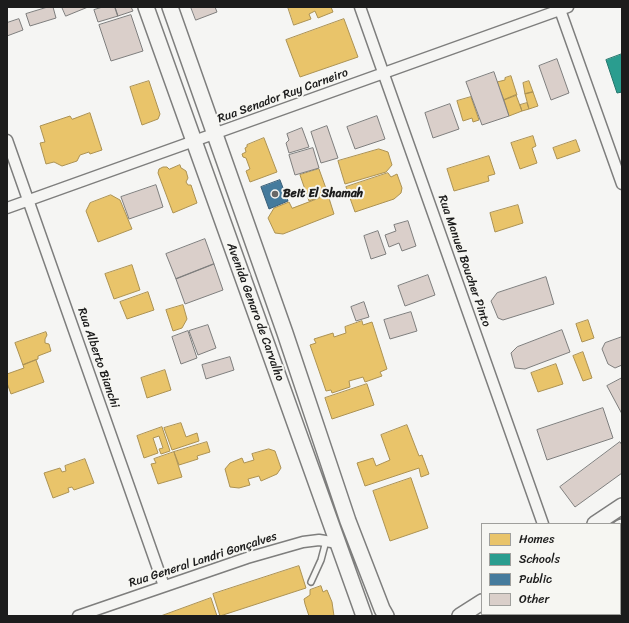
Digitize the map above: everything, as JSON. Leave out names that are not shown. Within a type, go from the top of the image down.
[{"type":"street","name":"Avenida Genaro de Carvalho","points":[[146,7],[266,343],[332,536],[364,616]]},
{"type":"street","name":"Avenida Genaro de Carvalho","points":[[170,7],[285,335],[349,525],[386,616]]},
{"type":"street","name":"Rua Manuel Boucher Pinto","points":[[360,7],[543,523]]},
{"type":"street","name":"Rua Senador Ruy Carneiro","points":[[7,208],[384,74],[563,8]]},
{"type":"street","points":[[563,8],[622,184]]},
{"type":"street","name":"Rua Alberto Bianchi","points":[[7,140],[164,586]]},
{"type":"street","points":[[266,343],[279,342],[285,335]]},
{"type":"street","points":[[597,523],[621,508]]},
{"type":"street","points":[[332,536],[343,534],[349,525]]},
{"type":"street","name":"Rua General Landri Gonçalves","points":[[78,616],[247,558],[303,542],[319,540],[332,536]]},
{"type":"street","points":[[460,616],[481,603]]},
{"type":"lane","points":[[311,582],[332,536]]},
{"type":"building: Homes","points":[[288,7],[331,7],[333,12],[318,18],[315,11],[309,14],[311,19],[294,25]]},
{"type":"building: Homes","points":[[344,19],[358,57],[300,77],[286,40]]},
{"type":"building: Homes","points":[[511,76],[517,95],[504,100],[497,82],[505,80],[505,78]]},
{"type":"building: Homes","points":[[149,81],[160,114],[158,119],[142,125],[130,87]]},
{"type":"building: Homes","points":[[529,81],[533,92],[525,94],[523,83]]},
{"type":"building: Homes","points":[[533,92],[538,106],[529,109],[525,94]]},
{"type":"building: Homes","points":[[516,95],[522,111],[509,116],[504,100]]},
{"type":"building: Homes","points":[[471,97],[479,120],[473,122],[472,118],[463,121],[457,101]]},
{"type":"building: Homes","points":[[527,103],[529,109],[522,111],[520,105]]},
{"type":"building: Homes","points":[[90,113],[102,150],[90,154],[89,152],[80,155],[77,161],[62,166],[54,162],[46,164],[40,143],[45,142],[40,126],[70,116],[72,119]]},
{"type":"building: Homes","points":[[533,136],[536,146],[532,148],[537,163],[520,169],[511,143]]},
{"type":"building: Homes","points":[[264,138],[277,172],[250,182],[246,171],[250,169],[246,158],[243,157],[242,154],[246,152],[245,148],[247,145]]},
{"type":"building: Homes","points":[[576,140],[580,151],[557,159],[553,148]]},
{"type":"building: Homes","points":[[379,149],[388,152],[392,165],[386,172],[345,184],[338,161]]},
{"type":"building: Homes","points":[[489,156],[495,174],[488,176],[489,181],[454,191],[447,169]]},
{"type":"building: Homes","points":[[180,165],[181,168],[186,171],[188,178],[186,182],[188,185],[191,185],[197,203],[173,213],[158,173],[159,169],[163,167],[167,167],[169,169]]},
{"type":"building: Homes","points":[[319,169],[328,194],[309,201],[300,175]]},
{"type":"building: Homes","points":[[388,173],[391,177],[397,174],[402,188],[401,193],[394,199],[355,212],[346,187]]},
{"type":"building: Homes","points":[[111,195],[120,200],[132,229],[98,242],[86,211],[90,203]]},
{"type":"building: Homes","points":[[328,195],[334,214],[283,234],[275,233],[268,218],[274,208],[289,202],[292,208]]},
{"type":"building: Homes","points":[[518,205],[523,223],[495,232],[490,213]]},
{"type":"building: Homes","points":[[132,265],[140,290],[114,299],[105,274]]},
{"type":"building: Homes","points":[[148,292],[154,310],[127,319],[120,302]]},
{"type":"building: Homes","points":[[183,305],[187,319],[182,328],[173,331],[166,310]]},
{"type":"building: Homes","points":[[588,320],[594,338],[582,342],[576,324]]},
{"type":"building: Homes","points":[[362,321],[363,325],[372,322],[387,369],[380,372],[382,376],[365,382],[363,377],[349,381],[350,387],[332,393],[331,390],[326,391],[310,345],[316,343],[314,339],[333,333],[334,337],[346,333],[345,327]]},
{"type":"building: Homes","points":[[46,332],[47,335],[45,343],[49,344],[51,351],[38,356],[38,359],[23,365],[15,343]]},
{"type":"building: Homes","points":[[583,352],[592,378],[583,381],[573,356]]},
{"type":"building: Homes","points":[[36,360],[44,382],[11,394],[7,383],[7,374],[24,368],[23,365]]},
{"type":"building: Homes","points":[[556,364],[563,384],[538,392],[531,373]]},
{"type":"building: Homes","points":[[165,370],[171,390],[147,398],[141,378]]},
{"type":"building: Homes","points":[[367,384],[374,405],[332,419],[325,398]]},
{"type":"building: Homes","points":[[181,423],[186,437],[197,433],[199,441],[172,450],[164,428]]},
{"type":"building: Homes","points":[[407,425],[419,456],[422,455],[429,474],[421,477],[419,468],[365,486],[357,463],[373,458],[376,466],[390,460],[381,435]]},
{"type":"building: Homes","points":[[162,427],[170,451],[161,454],[159,449],[163,448],[159,436],[153,438],[158,453],[144,458],[137,436]]},
{"type":"building: Homes","points":[[207,442],[210,452],[197,456],[198,459],[179,465],[174,452]]},
{"type":"building: Homes","points":[[269,449],[275,451],[281,468],[277,474],[261,481],[259,476],[248,479],[250,485],[239,488],[230,487],[225,469],[230,463],[242,458],[244,463],[254,460],[252,454]]},
{"type":"building: Homes","points":[[174,452],[182,477],[158,484],[151,464],[156,463],[154,459]]},
{"type":"building: Homes","points":[[85,459],[94,483],[74,490],[72,487],[68,488],[69,492],[53,498],[44,473],[60,468],[62,472],[66,471],[65,466]]},
{"type":"building: Homes","points":[[411,478],[428,528],[390,541],[373,491]]},
{"type":"building: Homes","points":[[299,566],[306,588],[220,616],[213,594]]},
{"type":"building: Homes","points":[[321,586],[323,592],[327,590],[332,602],[334,616],[309,616],[304,599],[310,595],[310,590]]},
{"type":"building: Homes","points":[[211,598],[217,616],[161,616]]},
{"type":"building: Homes","points":[[594,615],[595,616],[537,616]]},
{"type":"building: Schools","points":[[622,54],[622,92],[617,93],[606,60]]},
{"type":"building: Public","name":"Beit El Shamah","points":[[280,180],[288,201],[269,209],[261,187]]},
{"type":"building: Other","points":[[48,7],[53,7],[56,18],[30,26],[26,14]]},
{"type":"building: Other","points":[[62,7],[88,7],[66,16]]},
{"type":"building: Other","points":[[103,7],[115,7],[118,16],[98,22],[94,10]]},
{"type":"building: Other","points":[[115,7],[131,7],[133,11],[118,16]]},
{"type":"building: Other","points":[[191,7],[215,7],[217,12],[196,20]]},
{"type":"building: Other","points":[[131,15],[143,51],[111,61],[99,25]]},
{"type":"building: Other","points":[[19,19],[23,30],[7,36],[7,23]]},
{"type":"building: Other","points":[[557,59],[569,93],[551,100],[539,66]]},
{"type":"building: Other","points":[[494,72],[509,116],[482,125],[466,82]]},
{"type":"building: Other","points":[[450,104],[459,129],[433,138],[425,113]]},
{"type":"building: Other","points":[[377,116],[385,139],[355,149],[347,127]]},
{"type":"building: Other","points":[[327,126],[338,158],[321,163],[311,132]]},
{"type":"building: Other","points":[[302,128],[309,147],[289,153],[286,143],[289,140],[287,134]]},
{"type":"building: Other","points":[[313,148],[319,168],[295,175],[289,155]]},
{"type":"building: Other","points":[[156,185],[163,207],[129,219],[121,197]]},
{"type":"building: Other","points":[[408,221],[416,246],[402,251],[399,243],[389,247],[385,235],[396,231],[394,225]]},
{"type":"building: Other","points":[[378,231],[386,254],[371,259],[364,236]]},
{"type":"building: Other","points":[[205,239],[214,264],[176,279],[166,254]]},
{"type":"building: Other","points":[[214,264],[223,290],[185,304],[176,279]]},
{"type":"building: Other","points":[[428,275],[435,295],[405,306],[398,286]]},
{"type":"building: Other","points":[[546,277],[554,304],[503,320],[498,318],[491,301],[497,293]]},
{"type":"building: Other","points":[[364,302],[369,317],[356,321],[351,307]]},
{"type":"building: Other","points":[[411,312],[417,331],[390,339],[384,320]]},
{"type":"building: Other","points":[[208,325],[216,348],[198,355],[189,331]]},
{"type":"building: Other","points":[[562,330],[570,352],[525,369],[515,368],[511,353],[517,347]]},
{"type":"building: Other","points":[[188,331],[197,358],[181,364],[172,337]]},
{"type":"building: Other","points":[[622,337],[622,365],[615,368],[608,364],[602,349],[605,343]]},
{"type":"building: Other","points":[[230,357],[234,370],[206,379],[202,365]]},
{"type":"building: Other","points":[[622,378],[622,414],[607,386]]},
{"type":"building: Other","points":[[603,408],[613,438],[547,460],[537,430]]},
{"type":"building: Other","points":[[620,442],[622,445],[622,473],[575,507],[560,487]]},
{"type":"place","name":"Beit El Shamah","points":[[275,194]]}]
